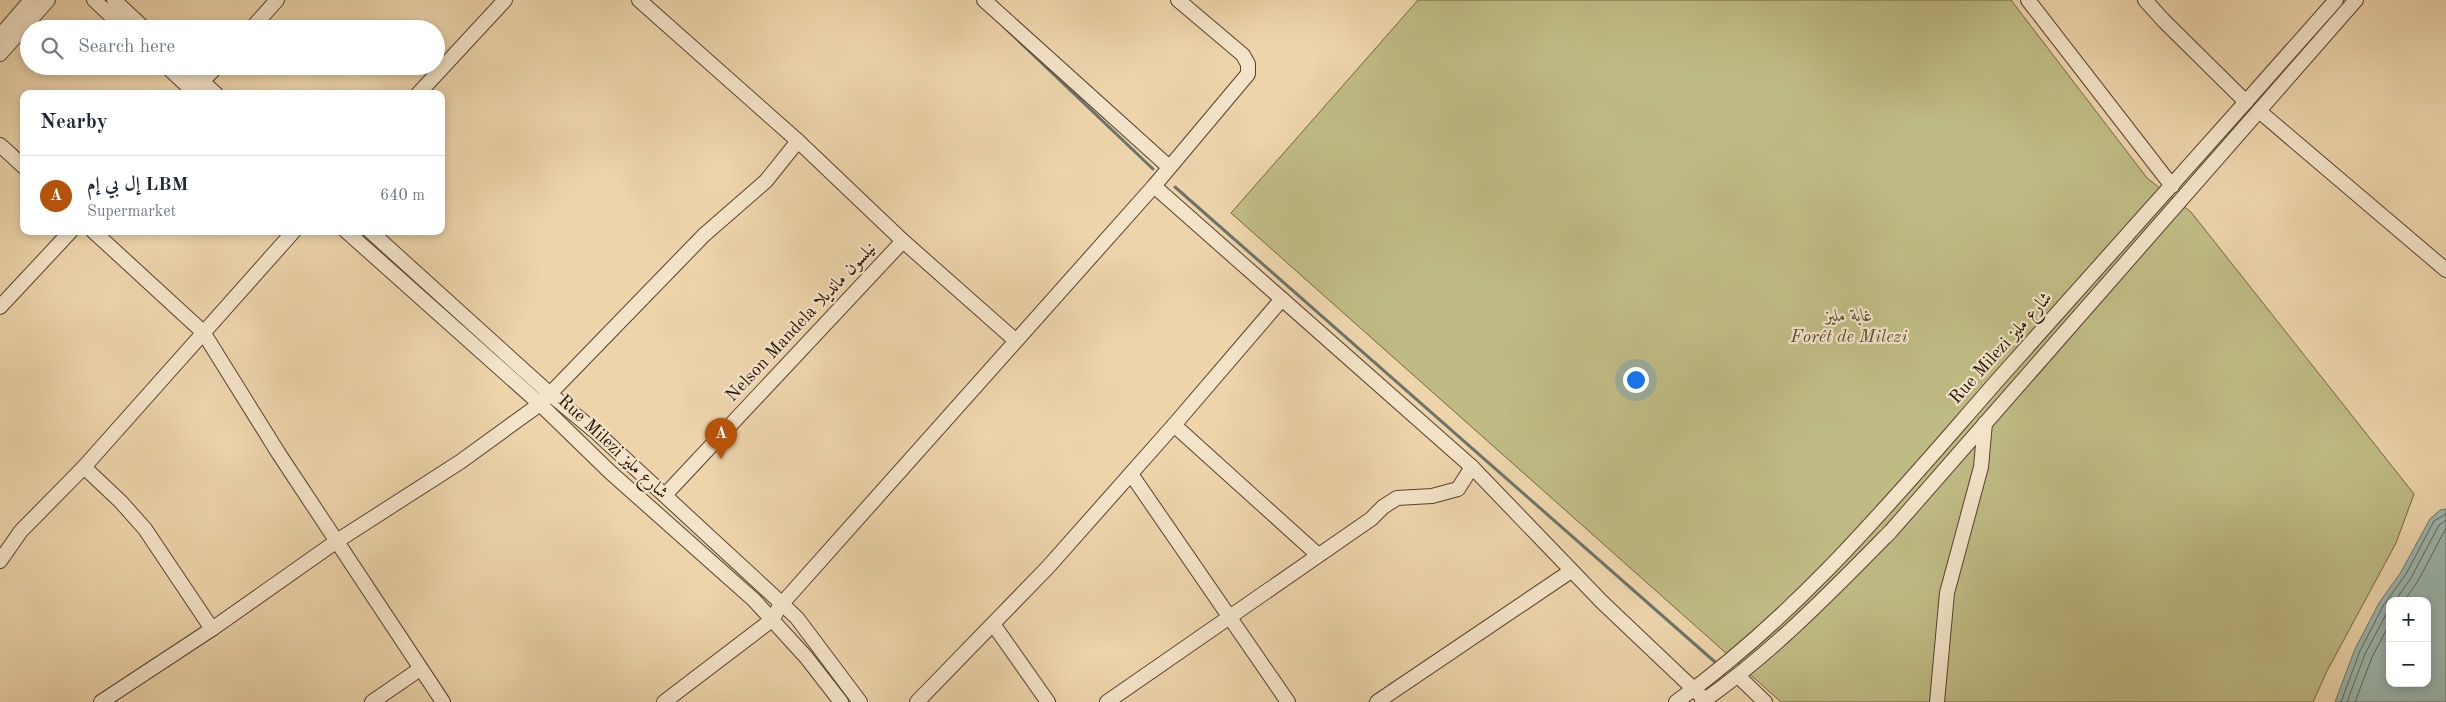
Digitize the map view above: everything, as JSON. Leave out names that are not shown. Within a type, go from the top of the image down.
[{"type":"street","points":[[0,36],[32,0]]},
{"type":"street","points":[[30,20],[48,0]]},
{"type":"street","points":[[94,0],[116,20]]},
{"type":"street","points":[[114,0],[135,20]]},
{"type":"street","points":[[259,20],[277,0]]},
{"type":"street","points":[[445,64],[504,0]]},
{"type":"street","points":[[639,0],[798,141],[903,241],[1015,340]]},
{"type":"street","points":[[984,0],[1170,167]]},
{"type":"street","points":[[664,702],[772,619],[782,604],[1154,186],[1248,74],[1248,64],[1243,54],[1178,0]]},
{"type":"street","points":[[2028,0],[2172,186]]},
{"type":"street","points":[[2145,0],[2246,102]]},
{"type":"street","name":"Rue Milezi شارع مليز","points":[[1676,702],[1748,645],[1804,596],[1875,522],[2028,346],[2336,0]]},
{"type":"street","name":"Rue Milezi شارع مليز","points":[[1703,701],[1738,676],[1814,609],[1891,531],[2356,0]]},
{"type":"street","points":[[0,54],[20,32]]},
{"type":"street","points":[[180,75],[199,88]]},
{"type":"street","points":[[191,75],[199,88]]},
{"type":"street","points":[[199,88],[210,75]]},
{"type":"street","points":[[422,90],[435,75]]},
{"type":"street","points":[[2259,111],[2446,270]]},
{"type":"street","points":[[101,702],[212,629],[337,541],[460,462],[545,399],[704,235],[766,181],[798,141]]},
{"type":"street","points":[[0,145],[20,163]]},
{"type":"street","points":[[1154,186],[1472,467],[1571,571],[1694,689],[1703,701]]},
{"type":"street","points":[[0,307],[67,235]]},
{"type":"street","points":[[97,235],[203,332],[443,702]]},
{"type":"street","points":[[0,561],[21,531],[84,467],[290,235]]},
{"type":"street","name":"Rue Milezi شارع مليز","points":[[351,235],[545,399],[665,495],[797,618],[860,702]]},
{"type":"street","name":"Rue Milezi شارع مليز","points":[[374,235],[545,399],[610,472],[754,600],[841,702]]},
{"type":"street","name":"Nelson Mandela نيلسون مانديلا","points":[[665,495],[903,241]]},
{"type":"street","points":[[917,702],[1049,566],[1282,299]]},
{"type":"street","points":[[1937,702],[1947,592],[1981,467],[1985,423]]},
{"type":"street","points":[[1174,425],[1317,554]]},
{"type":"street","points":[[84,467],[121,502],[145,529],[212,629]]},
{"type":"street","points":[[1108,702],[1397,498],[1432,496],[1458,489],[1472,467]]},
{"type":"street","points":[[1131,474],[1288,702]]},
{"type":"street","points":[[1378,702],[1571,571]]},
{"type":"street","points":[[993,624],[1048,702]]},
{"type":"street","points":[[372,702],[420,669]]},
{"type":"street","points":[[1738,676],[1765,702]]},
{"type":"green space","name":"غابة مليز Forêt de Milezi","points":[[1418,0],[2011,0],[2147,178],[2191,212],[2414,494],[2396,543],[2327,671],[2313,702],[1781,702],[1231,213]]},
{"type":"water","points":[[2446,509],[2446,702],[2335,702],[2355,649],[2379,603],[2401,572],[2430,519],[2440,510]]},
{"type":"waterway","points":[[1003,26],[1153,169]]},
{"type":"waterway","points":[[1175,187],[1715,662]]},
{"type":"place","name":"إل بي إم LBM","points":[[721,459]]}]
